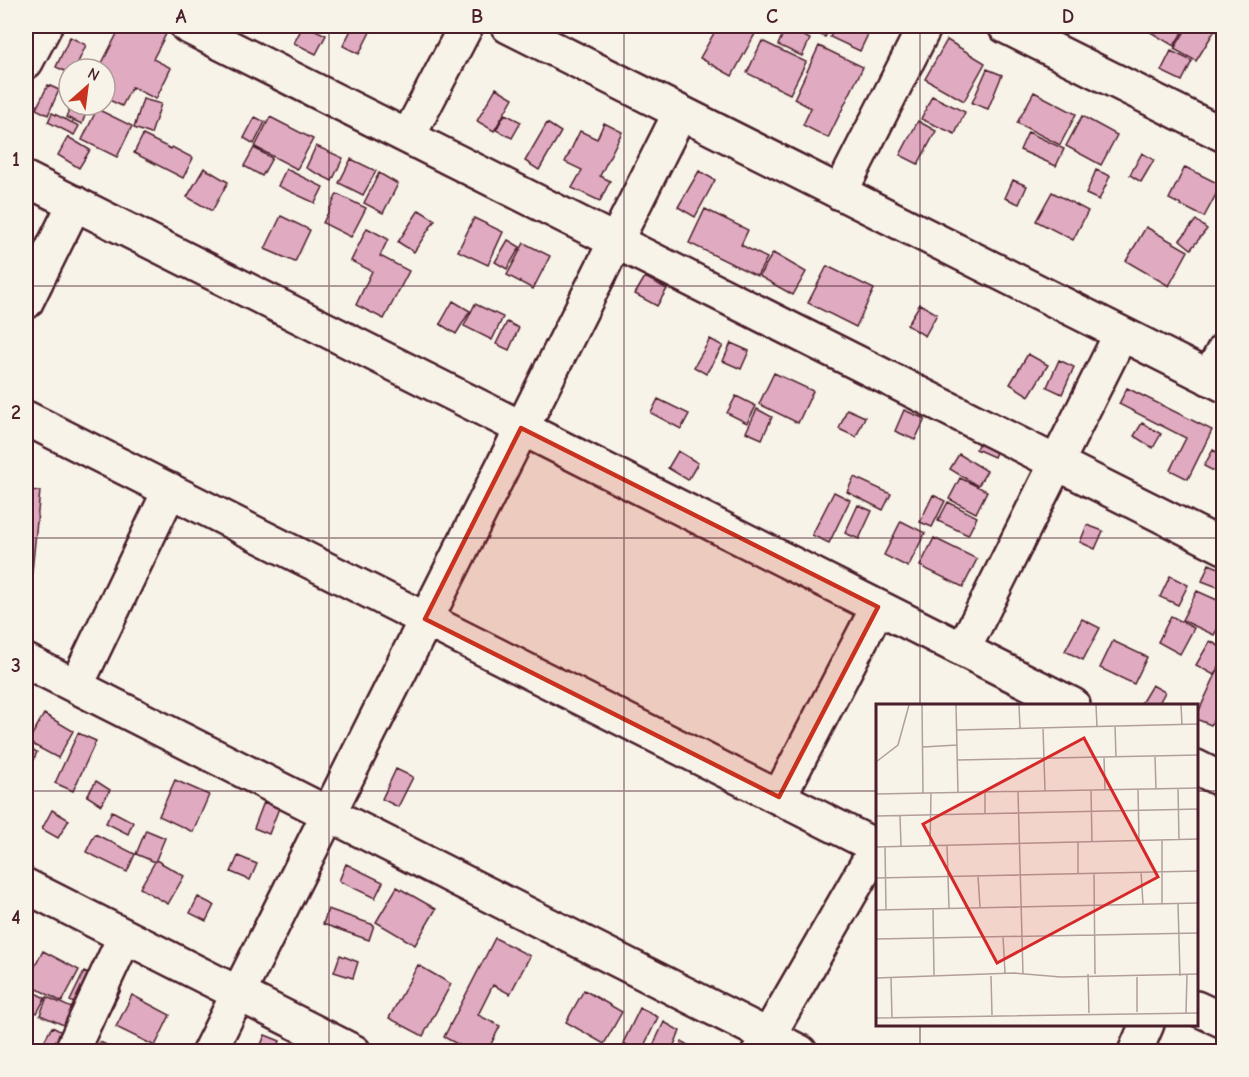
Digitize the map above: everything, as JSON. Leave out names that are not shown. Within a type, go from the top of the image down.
[{"type":"street","points":[[26,62],[45,26]]},
{"type":"street","points":[[187,26],[1224,547]]},
{"type":"street","points":[[408,137],[466,26]]},
{"type":"street","points":[[508,26],[1121,334],[1219,371]]},
{"type":"street","points":[[840,193],[925,26]]},
{"type":"street","points":[[1005,26],[1224,135]]},
{"type":"street","points":[[209,1052],[237,992],[680,113]]},
{"type":"street","points":[[26,178],[1071,704]]},
{"type":"street","points":[[26,302],[75,203]]},
{"type":"street","points":[[963,650],[1121,334]]},
{"type":"street","points":[[26,418],[876,846]]},
{"type":"street","points":[[76,686],[170,490]]},
{"type":"street","points":[[779,797],[879,607]]},
{"type":"street","points":[[26,661],[327,813],[763,1043],[800,1052]]},
{"type":"street","points":[[1198,768],[1224,781]]},
{"type":"street","points":[[763,1043],[876,849]]},
{"type":"street","points":[[26,886],[354,1052]]},
{"type":"street","points":[[71,1052],[125,936]]},
{"type":"street","points":[[1198,1009],[1224,1022]]},
{"type":"street","points":[[1134,1052],[1146,1026]]},
{"type":"highlighted area","points":[[521,428],[878,607],[779,797],[425,619]]},
{"type":"building","points":[[121,26],[150,26],[166,34],[153,59],[171,68],[156,99],[132,87],[122,106],[117,104],[117,57],[105,57]]},
{"type":"building","points":[[303,26],[326,35],[316,54],[294,43]]},
{"type":"building","points":[[353,26],[373,26],[359,54],[343,46]]},
{"type":"building","points":[[681,26],[701,26],[697,33]]},
{"type":"building","points":[[718,26],[744,26],[756,32],[732,76],[700,58]]},
{"type":"building","points":[[793,26],[812,26],[809,32]]},
{"type":"building","points":[[817,26],[831,26],[825,37],[814,32]]},
{"type":"building","points":[[836,26],[872,26],[860,51],[830,37]]},
{"type":"building","points":[[1150,26],[1186,26],[1174,46],[1147,30]]},
{"type":"building","points":[[1188,26],[1224,26],[1224,35],[1215,30],[1196,61],[1174,49]]},
{"type":"building","points":[[786,27],[810,39],[802,56],[778,45]]},
{"type":"building","points":[[70,37],[86,45],[80,57],[61,57]]},
{"type":"building","points":[[947,40],[985,63],[964,101],[925,79]]},
{"type":"building","points":[[762,41],[806,62],[790,94],[747,73]]},
{"type":"building","points":[[819,46],[863,67],[828,138],[803,125],[811,108],[794,99]]},
{"type":"building","points":[[1171,51],[1192,61],[1182,81],[1161,71]]},
{"type":"building","points":[[987,69],[1002,75],[988,109],[972,103]]},
{"type":"building","points":[[48,85],[57,89],[48,115],[36,109]]},
{"type":"building","points":[[496,88],[513,98],[494,131],[477,121]]},
{"type":"building","points":[[1034,92],[1076,114],[1060,145],[1017,123]]},
{"type":"building","points":[[932,96],[965,112],[955,134],[921,119]]},
{"type":"building","points":[[143,99],[161,104],[151,134],[134,128]]},
{"type":"building","points":[[52,113],[79,126],[74,135],[48,122]]},
{"type":"building","points":[[505,114],[521,122],[512,138],[496,130]]},
{"type":"building","points":[[1082,116],[1117,135],[1101,165],[1066,146]]},
{"type":"building","points":[[66,117],[84,117],[82,124]]},
{"type":"building","points":[[93,117],[113,117],[132,126],[117,157],[82,140]]},
{"type":"building","points":[[255,117],[265,122],[254,144],[244,138]]},
{"type":"building","points":[[270,117],[313,139],[297,169],[255,147]]},
{"type":"building","points":[[918,121],[936,131],[918,164],[900,155]]},
{"type":"building","points":[[547,123],[561,132],[539,170],[525,161]]},
{"type":"building","points":[[604,123],[622,132],[600,176],[610,181],[600,201],[572,188],[582,170],[565,162],[580,131],[597,139]]},
{"type":"building","points":[[1028,132],[1064,149],[1056,166],[1020,150]]},
{"type":"building","points":[[143,135],[193,158],[183,178],[134,153]]},
{"type":"building","points":[[68,137],[90,150],[79,168],[58,155]]},
{"type":"building","points":[[316,146],[343,158],[332,181],[306,168]]},
{"type":"building","points":[[254,148],[272,158],[262,176],[244,166]]},
{"type":"building","points":[[1142,153],[1154,160],[1141,182],[1130,175]]},
{"type":"building","points":[[351,159],[376,171],[363,195],[339,183]]},
{"type":"building","points":[[1185,167],[1221,185],[1204,217],[1169,199]]},
{"type":"building","points":[[204,168],[228,182],[212,211],[187,197]]},
{"type":"building","points":[[286,169],[323,187],[315,203],[278,186]]},
{"type":"building","points":[[1096,170],[1110,176],[1099,200],[1086,194]]},
{"type":"building","points":[[699,171],[715,180],[695,217],[678,207]]},
{"type":"building","points":[[379,173],[398,184],[383,213],[364,203]]},
{"type":"building","points":[[1013,180],[1027,186],[1019,204],[1005,198]]},
{"type":"building","points":[[1052,192],[1088,211],[1073,240],[1036,221]]},
{"type":"building","points":[[337,194],[366,208],[351,237],[323,223]]},
{"type":"building","points":[[705,209],[748,230],[741,245],[767,258],[757,276],[689,243]]},
{"type":"building","points":[[419,210],[435,220],[414,252],[398,242]]},
{"type":"building","points":[[281,216],[310,230],[295,262],[265,249]]},
{"type":"building","points":[[474,218],[503,232],[488,265],[458,251]]},
{"type":"building","points":[[1196,220],[1207,229],[1191,249],[1180,240]]},
{"type":"building","points":[[1146,227],[1188,251],[1169,286],[1126,261]]},
{"type":"building","points":[[367,228],[388,239],[380,256],[409,271],[384,319],[356,305],[372,271],[351,261]]},
{"type":"building","points":[[508,240],[520,247],[507,269],[495,262]]},
{"type":"building","points":[[524,243],[550,256],[533,289],[507,275]]},
{"type":"building","points":[[773,253],[806,272],[793,295],[759,276]]},
{"type":"building","points":[[827,266],[874,289],[856,327],[808,303]]},
{"type":"building","points":[[645,277],[667,289],[657,306],[635,294]]},
{"type":"building","points":[[453,301],[470,311],[456,334],[440,324]]},
{"type":"building","points":[[475,304],[503,317],[492,340],[464,326]]},
{"type":"building","points":[[920,304],[937,314],[925,336],[907,325]]},
{"type":"building","points":[[507,322],[519,328],[509,350],[496,344]]},
{"type":"building","points":[[710,339],[723,346],[706,374],[694,367]]},
{"type":"building","points":[[731,343],[749,351],[741,369],[723,361]]},
{"type":"building","points":[[1028,354],[1048,365],[1029,396],[1010,384]]},
{"type":"building","points":[[1059,360],[1074,367],[1062,394],[1047,387]]},
{"type":"building","points":[[774,373],[813,391],[798,423],[759,404]]},
{"type":"building","points":[[1127,388],[1212,430],[1188,479],[1170,470],[1186,438],[1119,404]]},
{"type":"building","points":[[736,396],[756,406],[747,423],[727,413]]},
{"type":"building","points":[[658,399],[689,414],[681,429],[651,413]]},
{"type":"building","points":[[757,409],[772,417],[762,439],[746,432]]},
{"type":"building","points":[[847,409],[865,417],[856,437],[839,429]]},
{"type":"building","points":[[904,410],[925,419],[915,440],[895,431]]},
{"type":"building","points":[[1142,423],[1161,434],[1153,448],[1134,436]]},
{"type":"building","points":[[981,437],[999,445],[994,457],[976,449]]},
{"type":"building","points":[[1213,450],[1224,456],[1224,470],[1221,475],[1204,466]]},
{"type":"building","points":[[678,451],[698,463],[688,480],[668,468]]},
{"type":"building","points":[[959,454],[987,471],[978,486],[950,469]]},
{"type":"building","points":[[854,477],[891,494],[883,510],[847,492]]},
{"type":"building","points":[[960,478],[987,491],[976,513],[949,499]]},
{"type":"building","points":[[26,490],[40,491],[30,592],[26,591]]},
{"type":"building","points":[[834,492],[850,500],[829,543],[812,535]]},
{"type":"building","points":[[933,495],[945,501],[932,527],[920,522]]},
{"type":"building","points":[[948,502],[977,517],[968,535],[938,521]]},
{"type":"building","points":[[858,505],[872,511],[859,539],[845,533]]},
{"type":"building","points":[[901,521],[925,533],[908,567],[884,555]]},
{"type":"building","points":[[1087,525],[1103,531],[1095,549],[1080,542]]},
{"type":"building","points":[[934,538],[977,559],[963,587],[920,566]]},
{"type":"building","points":[[1209,564],[1224,570],[1220,588],[1202,581]]},
{"type":"building","points":[[1170,576],[1188,585],[1178,605],[1160,597]]},
{"type":"building","points":[[1197,591],[1224,603],[1224,617],[1214,635],[1182,620]]},
{"type":"building","points":[[1171,616],[1194,628],[1180,654],[1158,642]]},
{"type":"building","points":[[1082,619],[1100,628],[1083,660],[1065,651]]},
{"type":"building","points":[[1113,641],[1147,657],[1134,684],[1100,668]]},
{"type":"building","points":[[1210,641],[1224,649],[1224,658],[1214,675],[1196,665]]},
{"type":"building","points":[[1222,661],[1224,662],[1224,698],[1211,725],[1198,720],[1198,713]]},
{"type":"building","points":[[1152,685],[1165,692],[1159,704],[1141,704]]},
{"type":"building","points":[[44,714],[73,731],[58,758],[28,742]]},
{"type":"building","points":[[78,733],[96,741],[73,791],[55,783]]},
{"type":"building","points":[[26,746],[37,752],[26,777]]},
{"type":"building","points":[[396,769],[413,777],[398,807],[382,799]]},
{"type":"building","points":[[175,780],[209,795],[193,832],[159,816]]},
{"type":"building","points":[[96,781],[110,790],[101,805],[87,796]]},
{"type":"building","points":[[264,802],[279,808],[269,834],[254,828]]},
{"type":"building","points":[[52,810],[69,820],[58,838],[42,829]]},
{"type":"building","points":[[112,811],[133,822],[128,834],[106,823]]},
{"type":"building","points":[[146,830],[165,838],[155,862],[136,854]]},
{"type":"building","points":[[95,834],[135,854],[127,872],[86,852]]},
{"type":"building","points":[[238,856],[257,864],[250,880],[231,872]]},
{"type":"building","points":[[156,860],[184,876],[168,904],[140,888]]},
{"type":"building","points":[[346,864],[383,882],[375,898],[339,881]]},
{"type":"building","points":[[397,887],[436,909],[415,945],[376,922]]},
{"type":"building","points":[[198,897],[214,905],[206,921],[190,913]]},
{"type":"building","points":[[328,909],[374,925],[369,940],[323,924]]},
{"type":"building","points":[[495,938],[530,956],[510,994],[493,985],[478,1015],[500,1026],[487,1052],[472,1052],[444,1037]]},
{"type":"building","points":[[43,951],[79,970],[62,1002],[26,983]]},
{"type":"building","points":[[340,955],[358,962],[353,978],[334,972]]},
{"type":"building","points":[[418,965],[451,984],[423,1036],[389,1018]]},
{"type":"building","points":[[84,972],[121,990],[106,1020],[70,1001]]},
{"type":"building","points":[[26,988],[45,998],[37,1013],[26,1007]]},
{"type":"building","points":[[584,990],[622,1012],[604,1044],[566,1022]]},
{"type":"building","points":[[132,995],[170,1015],[155,1046],[116,1027]]},
{"type":"building","points":[[47,997],[74,1009],[66,1026],[40,1015]]},
{"type":"building","points":[[640,1008],[658,1017],[641,1052],[623,1043]]},
{"type":"building","points":[[664,1022],[680,1031],[671,1052],[650,1052]]},
{"type":"building","points":[[52,1027],[78,1040],[61,1052],[43,1043]]},
{"type":"building","points":[[265,1035],[280,1041],[276,1052],[258,1052]]},
{"type":"building","points":[[100,1042],[117,1050],[117,1052],[96,1052]]},
{"type":"building","points":[[682,1042],[701,1052],[678,1052]]}]
